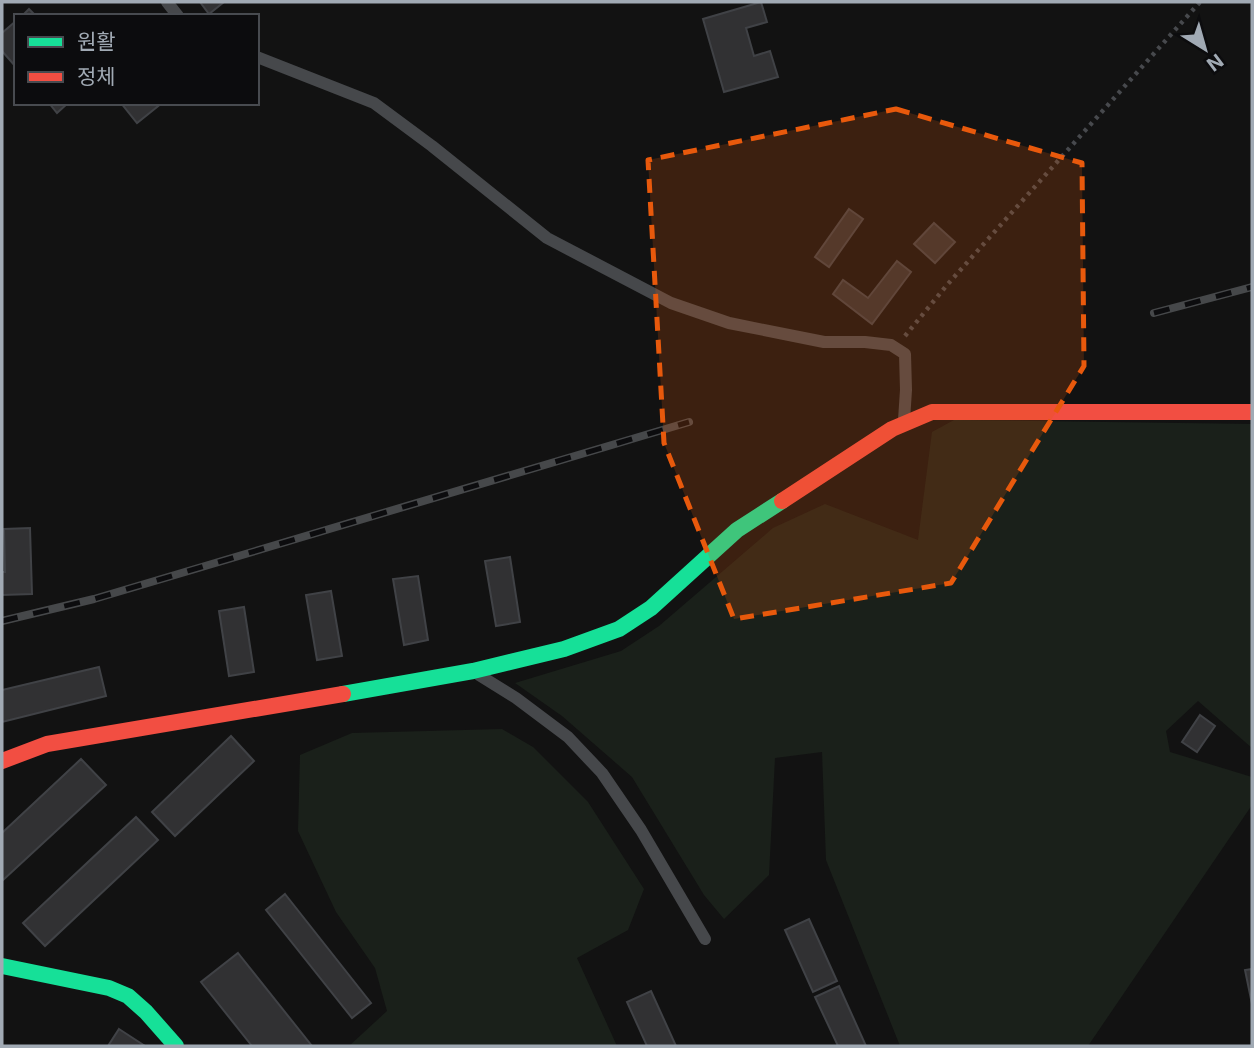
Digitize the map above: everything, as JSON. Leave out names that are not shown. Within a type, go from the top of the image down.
[{"type":"street","points":[[2,761],[47,744],[473,671],[564,649],[619,629],[651,608],[737,530],[892,429],[932,412],[1252,412]]},
{"type":"street","points":[[2,966],[109,988],[128,996],[176,1046]]},
{"type":"lane","points":[[259,58],[374,103],[547,238],[671,303],[729,323],[824,342],[891,345],[905,354],[904,424]]},
{"type":"lane","points":[[473,671],[516,698],[568,737],[602,773],[641,830],[705,939]]},
{"type":"path","points":[[896,348],[947,285],[1200,2]]},
{"type":"highlighted area","points":[[896,109],[1082,163],[1084,366],[951,583],[734,619],[664,443],[648,160]]},
{"type":"shaded area","points":[[954,420],[1252,424],[1252,748],[1198,701],[1166,731],[1170,752],[1252,777],[1252,805],[1088,1046],[900,1046],[826,860],[822,752],[775,758],[769,875],[724,919],[704,895],[632,777],[562,716],[515,683],[621,651],[659,626],[773,528],[825,504],[918,540],[932,432]]},
{"type":"shaded area","points":[[502,729],[533,747],[588,802],[644,889],[628,930],[577,958],[617,1046],[349,1046],[387,1011],[375,968],[336,912],[298,831],[300,755],[352,733]]},
{"type":"building","points":[[200,2],[224,2],[209,14]]},
{"type":"building","points":[[761,2],[767,22],[746,28],[754,56],[770,51],[778,77],[724,92],[703,19]]},
{"type":"building","points":[[14,23],[14,65],[2,51],[2,33]]},
{"type":"building","points":[[51,105],[66,105],[57,113]]},
{"type":"building","points":[[123,105],[160,105],[137,123]]},
{"type":"building","points":[[849,209],[863,219],[829,267],[815,257]]},
{"type":"building","points":[[934,223],[955,242],[935,263],[914,244]]},
{"type":"building","points":[[897,261],[911,272],[872,324],[833,294],[843,280],[868,298]]},
{"type":"building","points":[[30,528],[32,594],[2,595],[2,572],[5,572],[4,529]]},
{"type":"building","points":[[510,557],[520,622],[496,626],[485,561]]},
{"type":"building","points":[[418,576],[428,640],[404,645],[393,579]]},
{"type":"building","points":[[331,591],[342,656],[317,660],[306,595]]},
{"type":"building","points":[[244,607],[254,672],[229,676],[219,611]]},
{"type":"building","points":[[99,667],[106,696],[2,722],[2,690]]},
{"type":"building","points":[[1200,715],[1215,726],[1197,752],[1182,742]]},
{"type":"building","points":[[231,736],[254,761],[175,836],[152,812]]},
{"type":"building","points":[[81,759],[106,785],[2,881],[2,833]]},
{"type":"building","points":[[136,817],[158,840],[45,946],[23,923]]},
{"type":"building","points":[[285,894],[371,1003],[352,1018],[266,910]]},
{"type":"building","points":[[809,919],[837,981],[813,992],[785,930]]},
{"type":"building","points":[[238,953],[312,1046],[252,1046],[201,982]]},
{"type":"building","points":[[1252,969],[1252,1004],[1245,970]]},
{"type":"building","points":[[839,986],[866,1046],[838,1046],[815,997]]},
{"type":"building","points":[[651,991],[676,1046],[647,1046],[627,1002]]},
{"type":"building","points":[[119,1029],[145,1046],[108,1046]]},
{"type":"railway","points":[[1154,313],[1252,287]]},
{"type":"railway","points":[[2,621],[94,599],[689,422]]},
{"type":"traffic: fast","points":[[343,694],[473,671],[564,649],[619,629],[651,608],[737,530],[782,501]]},
{"type":"traffic: fast","points":[[2,966],[109,988],[128,996],[176,1046]]},
{"type":"traffic: jam","points":[[782,501],[892,429],[932,412],[1252,412]]},
{"type":"traffic: jam","points":[[2,761],[47,744],[343,694]]}]
